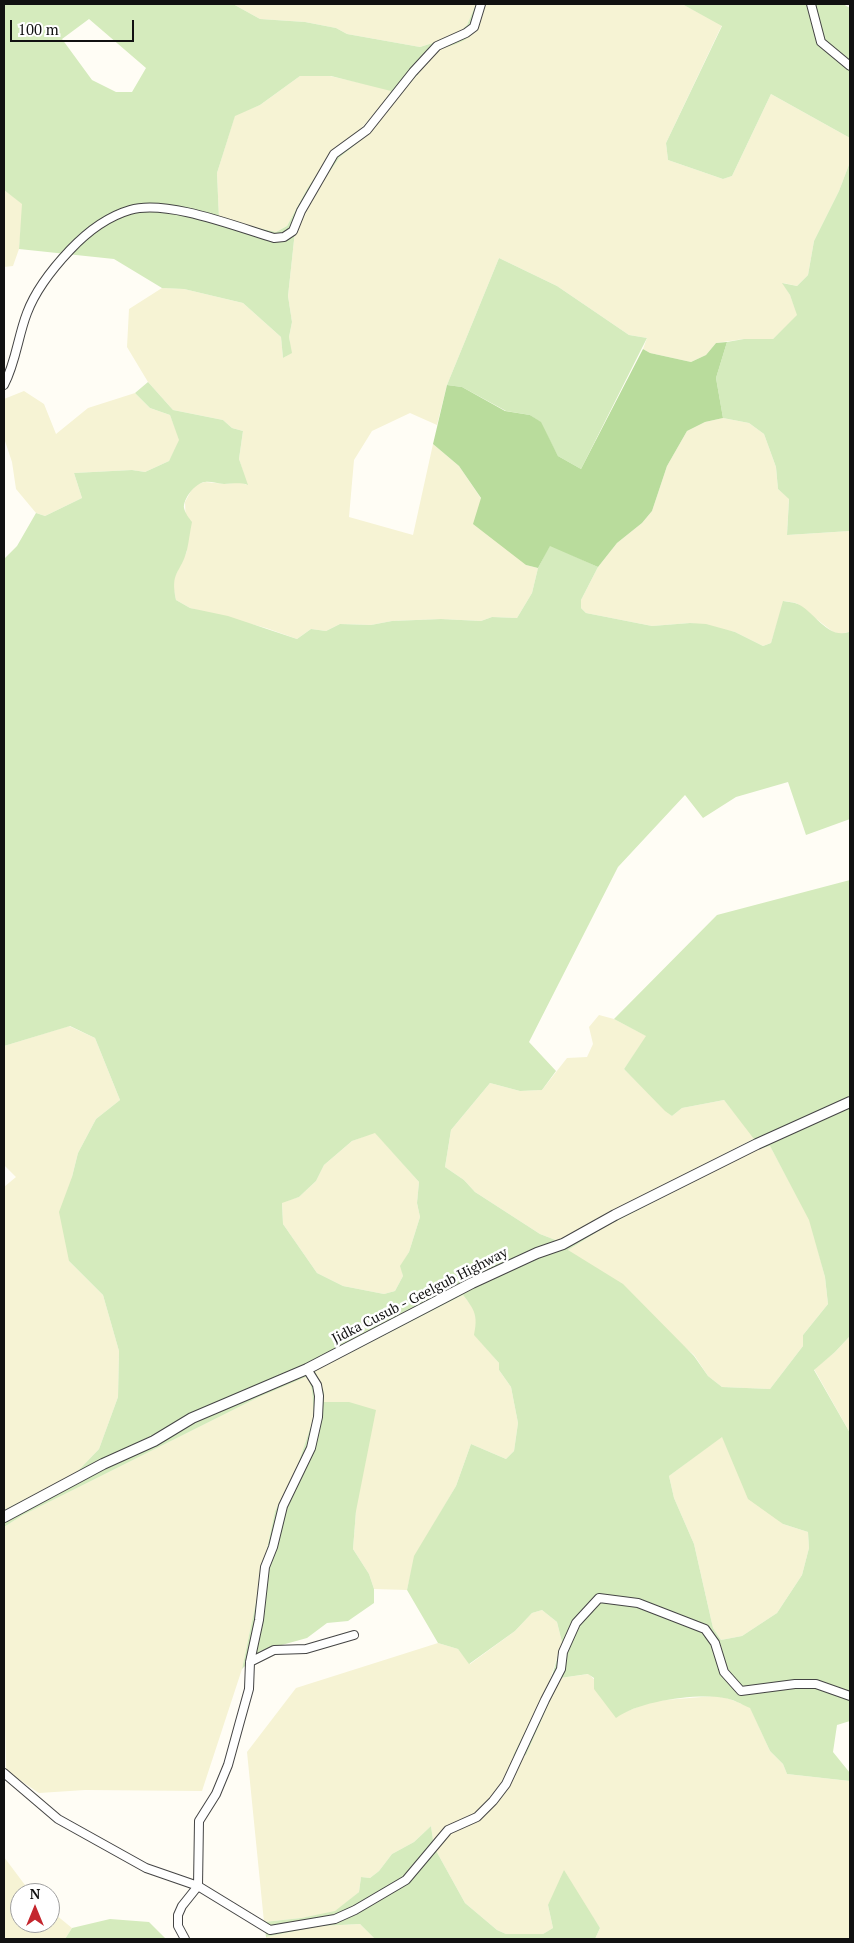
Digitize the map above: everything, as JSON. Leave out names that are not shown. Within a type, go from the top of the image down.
[{"type":"street","points":[[4,385],[10,374],[27,313],[36,293],[54,266],[76,243],[101,222],[130,210],[173,208],[274,238],[284,237],[293,231],[300,211],[334,154],[367,130],[413,72],[437,46],[466,33],[474,27],[481,4]]},
{"type":"street","points":[[810,4],[820,42],[850,66]]},
{"type":"street","name":"Jidka Cusub - Geelgub Highway","points":[[4,1517],[103,1464],[154,1441],[192,1418],[307,1369],[472,1283],[537,1253],[563,1244],[615,1215],[740,1153],[850,1102]]},
{"type":"street","points":[[186,1939],[178,1926],[178,1916],[182,1906],[198,1886],[199,1821],[216,1794],[228,1765],[249,1689],[250,1662],[259,1620],[265,1567],[273,1547],[283,1506],[311,1448],[318,1417],[319,1396],[317,1386],[307,1369]]},
{"type":"street","points":[[4,1773],[58,1819],[146,1868],[198,1886],[270,1930],[345,1916],[406,1880],[448,1830],[477,1816],[493,1802],[506,1784],[544,1700],[561,1669],[563,1652],[576,1623],[599,1598],[638,1603],[705,1629],[715,1642],[724,1672],[741,1691],[795,1684],[816,1684],[850,1696]]},
{"type":"street","points":[[250,1662],[274,1650],[306,1649],[354,1635]]},
{"type":"shaded area","points":[[233,4],[476,4],[467,25],[455,36],[420,47],[347,34],[336,28],[305,22],[260,19]]},
{"type":"shaded area","points":[[486,4],[682,4],[722,25],[666,143],[668,160],[723,179],[732,176],[771,94],[850,138],[850,162],[839,191],[814,241],[808,275],[797,286],[783,283],[798,315],[773,339],[744,339],[716,343],[706,355],[691,362],[650,353],[643,349],[647,338],[629,335],[557,286],[499,258],[447,385],[437,425],[410,413],[372,431],[354,460],[349,517],[413,535],[433,444],[459,466],[526,565],[538,568],[532,593],[517,618],[492,617],[481,621],[441,619],[392,621],[371,625],[340,624],[326,631],[311,629],[297,639],[266,628],[190,608],[176,600],[173,586],[174,578],[187,551],[185,502],[192,489],[198,484],[205,482],[226,484],[241,482],[247,485],[239,459],[243,431],[232,428],[223,420],[173,410],[148,382],[127,347],[129,309],[162,288],[184,289],[243,303],[281,337],[283,358],[291,353],[289,337],[292,322],[288,296],[295,231],[316,191],[340,157],[365,137],[439,49],[479,25]]},
{"type":"shaded area","points":[[300,76],[330,76],[392,90],[388,98],[307,189],[287,226],[276,232],[219,219],[217,173],[235,115],[260,105]]},
{"type":"shaded area","points":[[4,190],[23,204],[19,249],[13,266],[4,267]]},
{"type":"shaded area","points":[[24,391],[44,404],[56,434],[88,408],[135,393],[150,408],[170,415],[180,440],[169,461],[145,472],[132,470],[74,473],[82,498],[45,516],[36,513],[16,489],[12,462],[4,438],[4,399]]},
{"type":"shaded area","points":[[723,418],[749,423],[764,434],[776,467],[778,489],[789,498],[787,535],[850,531],[849,632],[841,634],[833,632],[796,603],[784,601],[771,643],[763,646],[735,632],[690,623],[652,626],[586,613],[581,608],[581,600],[598,567],[617,543],[642,523],[652,511],[667,466],[687,431],[705,422]]},
{"type":"shaded area","points":[[599,1015],[614,1019],[647,1036],[624,1069],[672,1116],[682,1108],[724,1100],[755,1138],[558,1241],[540,1234],[475,1192],[464,1180],[445,1167],[451,1130],[490,1083],[520,1091],[542,1090],[567,1058],[587,1057],[593,1044],[589,1027]]},
{"type":"shaded area","points":[[69,1026],[95,1038],[120,1100],[96,1119],[78,1153],[72,1177],[69,1261],[103,1295],[119,1351],[118,1397],[99,1449],[75,1474],[4,1510],[4,1187],[16,1177],[4,1165],[4,1046]]},
{"type":"shaded area","points":[[375,1132],[419,1182],[417,1203],[420,1217],[409,1252],[401,1266],[403,1276],[395,1291],[384,1294],[343,1286],[317,1273],[283,1224],[282,1202],[299,1197],[316,1181],[324,1165],[352,1141]]},
{"type":"shaded area","points":[[770,1146],[810,1220],[825,1277],[828,1304],[803,1335],[803,1346],[770,1389],[722,1387],[708,1376],[694,1355],[568,1250],[605,1227],[755,1150]]},
{"type":"shaded area","points":[[463,1295],[474,1309],[477,1322],[475,1335],[499,1363],[499,1370],[511,1387],[518,1423],[514,1451],[506,1459],[471,1444],[456,1486],[415,1556],[407,1590],[374,1589],[369,1574],[353,1549],[356,1511],[349,1402],[324,1402],[315,1371]]},
{"type":"shaded area","points":[[850,1336],[850,1433],[814,1369],[835,1352]]},
{"type":"shaded area","points":[[308,1375],[312,1391],[314,1417],[295,1473],[275,1511],[242,1669],[202,1791],[85,1790],[39,1793],[6,1771],[4,1527],[23,1515],[259,1397]]},
{"type":"shaded area","points":[[722,1436],[733,1461],[783,1524],[808,1532],[809,1548],[802,1575],[777,1613],[742,1636],[721,1640],[713,1628],[694,1544],[674,1498],[669,1476]]},
{"type":"shaded area","points":[[542,1610],[557,1622],[562,1642],[526,1755],[560,1678],[589,1674],[625,1712],[653,1701],[714,1696],[727,1698],[750,1707],[770,1751],[783,1764],[787,1774],[850,1781],[850,1939],[595,1939],[600,1928],[590,1913],[548,1905],[553,1928],[543,1934],[506,1934],[497,1930],[465,1903],[434,1847],[431,1826],[414,1842],[392,1854],[379,1871],[370,1878],[361,1877],[359,1892],[335,1912],[264,1922],[247,1752],[296,1688],[438,1643],[458,1649],[470,1664],[515,1631],[532,1613]]},
{"type":"shaded area","points":[[4,1857],[24,1883],[10,1883],[10,1933],[60,1933],[60,1918],[72,1928],[65,1939],[4,1939]]},
{"type":"shaded area","points":[[360,1924],[375,1939],[266,1939],[266,1937],[320,1926]]},
{"type":"green space","points":[[4,4],[233,4],[260,19],[305,22],[336,28],[347,34],[420,47],[455,36],[467,25],[476,4],[486,4],[479,23],[471,35],[459,43],[439,49],[365,137],[340,157],[316,191],[295,231],[288,296],[292,322],[289,337],[292,353],[283,358],[281,337],[243,303],[184,289],[162,288],[114,259],[19,249],[22,204],[4,190]],"holes":[[[89,19],[146,68],[132,92],[116,92],[92,80],[62,39]],[[300,76],[331,76],[391,91],[388,98],[358,133],[334,150],[307,189],[287,226],[276,232],[219,219],[217,173],[235,116],[260,105]]]},
{"type":"green space","points":[[682,4],[843,4],[850,8],[850,138],[771,94],[732,176],[723,179],[668,160],[666,143],[722,26]]},
{"type":"green space","points":[[850,162],[850,531],[787,535],[789,499],[778,489],[776,467],[764,434],[749,423],[723,418],[716,378],[727,342],[744,339],[773,339],[797,315],[790,295],[782,283],[797,286],[808,275],[814,241],[839,191]]},
{"type":"green space","points":[[499,258],[557,286],[629,335],[647,338],[581,469],[558,456],[540,422],[530,415],[506,411],[462,387],[447,385]]},
{"type":"green space","points":[[727,342],[716,378],[723,418],[705,422],[687,431],[667,466],[652,511],[642,523],[617,543],[598,567],[550,546],[538,568],[526,565],[473,524],[481,498],[459,466],[433,444],[447,385],[462,387],[505,411],[530,415],[541,422],[558,456],[581,469],[643,349],[650,353],[691,362],[706,355],[716,343]]},
{"type":"green space","points":[[148,382],[173,410],[223,420],[232,428],[243,431],[239,459],[248,485],[205,482],[197,485],[185,500],[185,512],[192,522],[187,550],[175,578],[174,591],[176,600],[190,608],[228,616],[297,639],[311,629],[326,631],[340,624],[371,625],[392,621],[441,619],[481,621],[492,617],[517,618],[532,593],[538,568],[550,545],[598,567],[581,600],[581,608],[586,613],[652,626],[690,623],[706,624],[735,632],[763,646],[771,643],[783,601],[802,606],[820,623],[834,632],[849,632],[850,628],[850,819],[806,835],[788,782],[736,797],[703,818],[685,795],[618,867],[529,1042],[556,1071],[542,1090],[520,1091],[490,1083],[451,1130],[445,1167],[464,1180],[475,1192],[540,1234],[558,1241],[754,1139],[724,1100],[682,1108],[672,1116],[665,1111],[624,1069],[646,1036],[614,1019],[717,915],[850,880],[850,1336],[814,1370],[850,1433],[850,1721],[837,1725],[833,1752],[850,1773],[850,1781],[787,1774],[783,1764],[770,1751],[750,1708],[734,1701],[712,1697],[668,1700],[639,1707],[616,1718],[594,1689],[594,1678],[588,1674],[560,1678],[526,1755],[513,1756],[551,1679],[562,1642],[557,1622],[542,1610],[532,1613],[515,1631],[469,1664],[458,1649],[438,1643],[407,1590],[414,1556],[456,1486],[471,1444],[506,1459],[514,1451],[518,1423],[511,1387],[499,1370],[499,1363],[474,1335],[476,1323],[474,1314],[463,1295],[315,1371],[324,1392],[324,1402],[349,1402],[376,1410],[356,1511],[353,1549],[369,1574],[374,1589],[374,1603],[348,1621],[327,1623],[307,1638],[260,1651],[242,1669],[275,1511],[295,1473],[314,1417],[312,1391],[308,1376],[259,1397],[23,1515],[4,1527],[4,1510],[75,1474],[99,1449],[118,1397],[119,1351],[103,1295],[69,1261],[59,1212],[72,1177],[78,1153],[96,1119],[120,1100],[95,1038],[70,1026],[4,1046],[4,559],[17,546],[36,513],[45,516],[82,498],[74,473],[132,470],[145,472],[169,461],[179,440],[170,415],[150,408],[135,393]],"holes":[[[375,1133],[419,1182],[417,1203],[420,1217],[409,1252],[400,1266],[403,1276],[395,1291],[384,1294],[343,1286],[317,1273],[283,1224],[282,1203],[299,1197],[316,1181],[324,1165],[352,1141]],[[770,1146],[809,1220],[825,1277],[828,1304],[803,1335],[803,1346],[770,1389],[722,1387],[708,1376],[694,1356],[623,1284],[568,1250],[605,1227],[755,1150]],[[722,1437],[748,1499],[783,1524],[808,1532],[809,1548],[802,1575],[777,1613],[742,1636],[721,1640],[713,1628],[694,1544],[674,1498],[669,1476]]]},
{"type":"green space","points":[[431,1826],[434,1847],[465,1903],[497,1930],[506,1934],[543,1934],[553,1928],[548,1905],[564,1870],[600,1928],[595,1939],[375,1939],[360,1924],[320,1926],[266,1937],[264,1922],[301,1918],[335,1911],[359,1892],[361,1877],[370,1878],[379,1871],[392,1854],[414,1842]]},
{"type":"green space","points":[[110,1919],[149,1922],[166,1939],[65,1939],[72,1928]]}]
